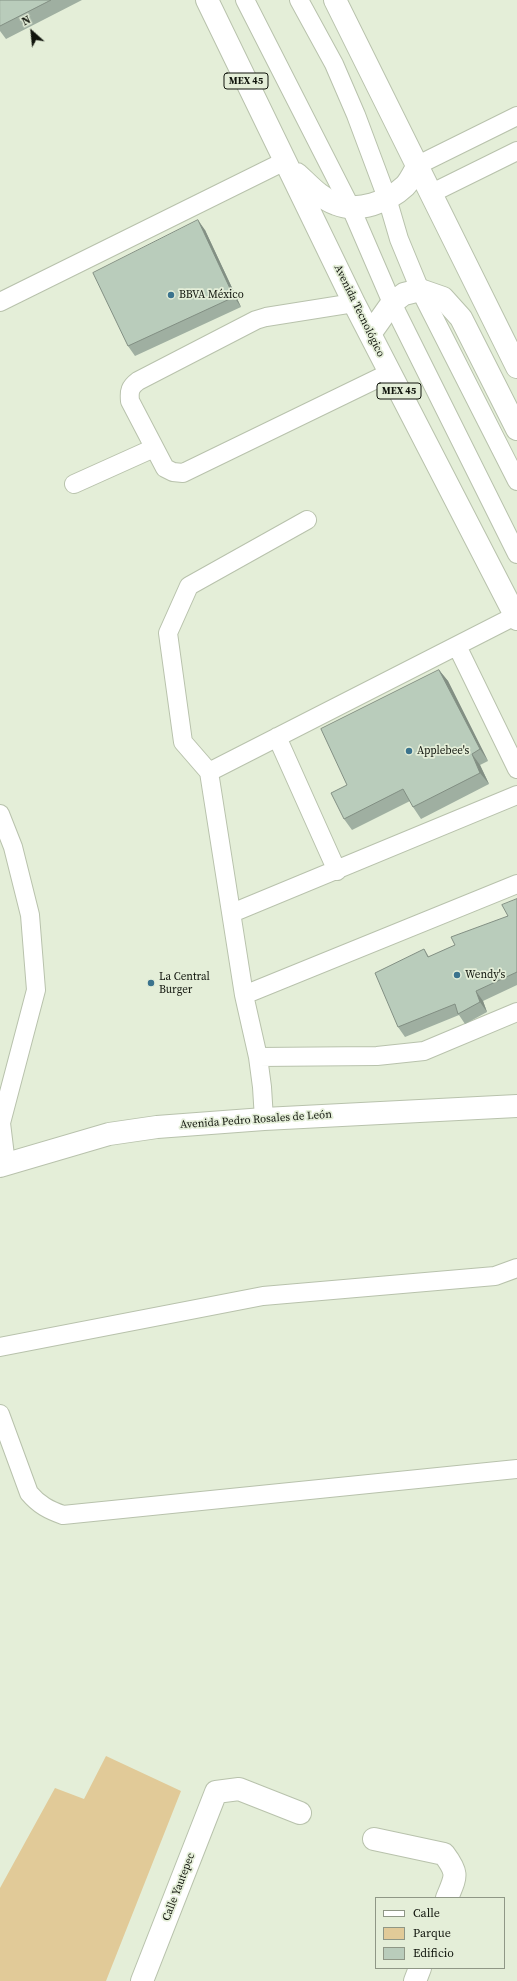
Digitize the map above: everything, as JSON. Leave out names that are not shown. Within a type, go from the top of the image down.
[{"type":"main road","name":"Avenida Tecnológico","points":[[207,0],[354,303],[516,618]]},
{"type":"main road","points":[[335,0],[517,367]]},
{"type":"main road","points":[[285,161],[318,194],[336,204],[351,208],[369,206],[387,198],[405,186],[418,165]]},
{"type":"main road","points":[[370,334],[392,303],[404,294],[420,290],[443,298],[461,318],[517,429]]},
{"type":"main road","name":"Avenida Pedro Rosales de León","points":[[3,1165],[109,1134],[157,1127],[264,1119],[517,1106]]},
{"type":"main road","name":"Calle Yautepec","points":[[142,1981],[216,1792],[239,1789],[300,1813]]},
{"type":"main road","points":[[374,1839],[444,1854],[454,1868],[454,1881],[447,1897]]},
{"type":"main road","points":[[415,1981],[420,1969]]},
{"type":"lane","points":[[245,0],[351,208],[392,303],[517,554]]},
{"type":"lane","points":[[299,0],[334,64],[356,115],[387,198],[399,239],[420,290],[517,481]]},
{"type":"lane","points":[[418,165],[517,116]]},
{"type":"lane","points":[[432,193],[517,151]]},
{"type":"lane","points":[[0,302],[285,161]]},
{"type":"lane","points":[[354,303],[266,317],[256,320],[138,381],[131,386],[129,393],[130,401],[164,468],[173,472],[183,472],[389,373]]},
{"type":"lane","points":[[74,484],[154,448]]},
{"type":"lane","points":[[264,1119],[258,1057],[244,995],[209,772],[183,742],[168,633],[189,586],[307,520]]},
{"type":"lane","points":[[209,772],[457,646],[516,618]]},
{"type":"lane","points":[[457,646],[517,769]]},
{"type":"lane","points":[[277,737],[337,871]]},
{"type":"lane","points":[[232,913],[337,871],[517,795]]},
{"type":"lane","points":[[0,814],[13,847],[30,915],[36,990],[1,1123],[3,1165]]},
{"type":"lane","points":[[244,995],[517,884]]},
{"type":"lane","points":[[258,1057],[377,1056],[424,1051],[517,1012]]},
{"type":"lane","points":[[0,1347],[263,1296],[494,1276],[517,1268]]},
{"type":"lane","points":[[494,1276],[517,1281]]},
{"type":"lane","points":[[0,1414],[28,1493],[42,1506],[63,1515],[517,1469]]},
{"type":"green space","points":[[106,1756],[181,1791],[106,1981],[0,1981],[0,1888],[55,1788],[84,1799]]},
{"type":"building","points":[[0,0],[51,0],[0,26]]},
{"type":"building","name":"BBVA México","points":[[198,220],[234,297],[128,346],[93,273]]},
{"type":"building","name":"Applebee's","points":[[439,670],[480,749],[472,754],[480,773],[413,807],[403,789],[344,819],[331,793],[347,785],[321,729]]},
{"type":"building","name":"Wendy's","points":[[517,899],[517,972],[476,991],[480,1002],[458,1014],[455,1004],[398,1027],[375,973],[424,949],[428,957],[455,945],[451,937],[508,916],[502,905]]},
{"type":"place","name":"BBVA México","points":[[171,295]]},
{"type":"place","name":"Applebee's","points":[[409,751]]},
{"type":"place","name":"Wendy's","points":[[457,975]]},
{"type":"place","name":"La Central Burger","points":[[151,983]]}]
